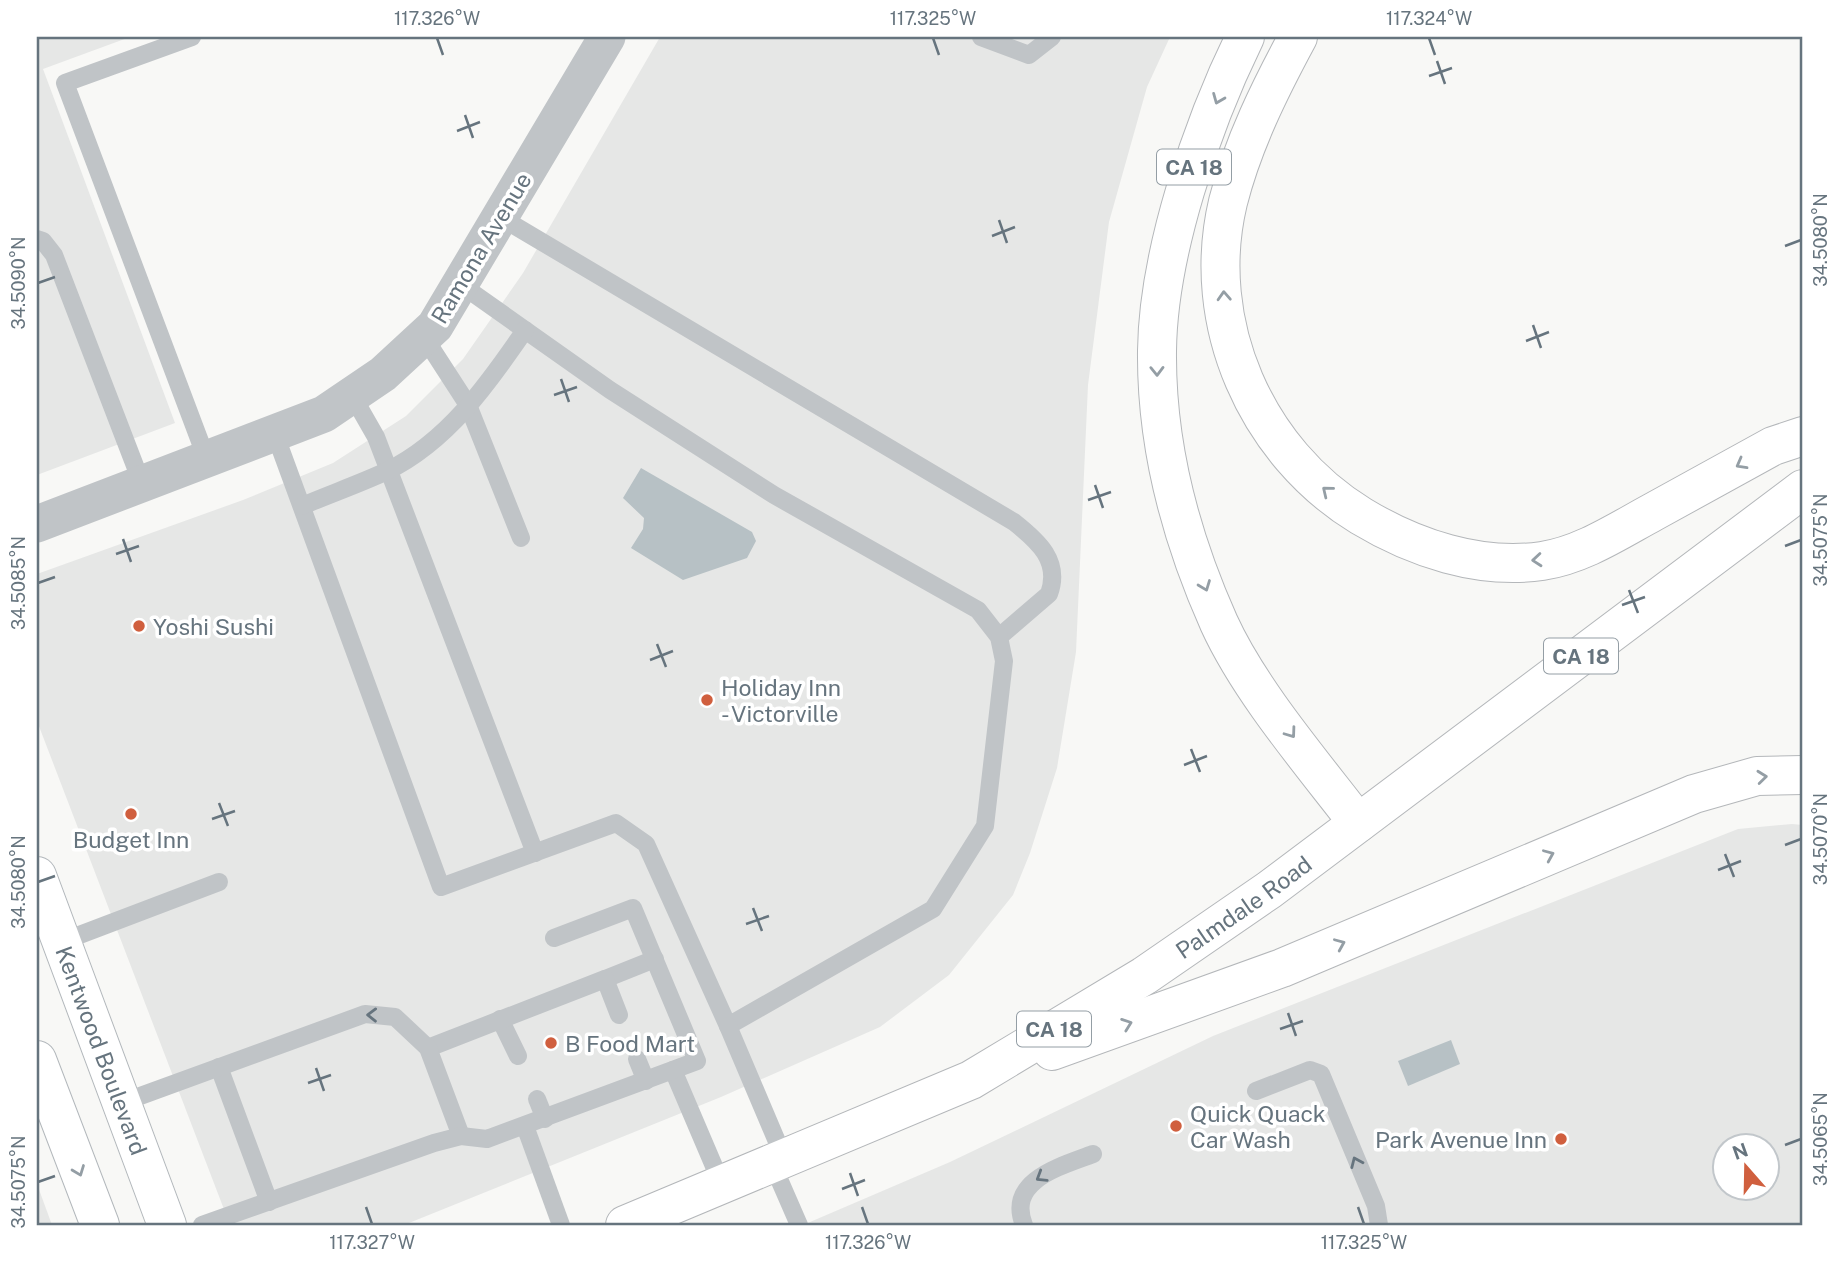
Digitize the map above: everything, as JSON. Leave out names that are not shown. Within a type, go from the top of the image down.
[{"type":"main road","name":"CA 18","points":[[1245,37],[1204,133],[1171,253],[1161,303],[1157,349],[1161,427],[1181,523],[1220,624],[1251,678],[1358,823]]},
{"type":"main road","points":[[1298,37],[1255,124],[1228,204],[1223,241],[1224,309],[1238,366],[1268,429],[1286,453],[1345,506],[1404,539],[1453,555],[1491,561],[1542,561],[1592,545],[1773,446],[1803,436]]},
{"type":"main road","name":"Palmdale Road","points":[[625,1225],[971,1080],[1209,933],[1803,489]]},
{"type":"main road","points":[[971,1080],[1282,968],[1694,793],[1758,776],[1803,775]]},
{"type":"main road","name":"Kentwood Boulevard","points":[[37,876],[167,1225]]},
{"type":"main road","points":[[37,1060],[100,1225]]},
{"type":"street","name":"Ramona Avenue","points":[[37,524],[324,414],[383,374],[435,326],[607,37]]},
{"type":"lane","points":[[192,37],[65,83],[207,460]]},
{"type":"lane","points":[[981,37],[1029,55],[1052,37]]},
{"type":"lane","points":[[500,217],[1014,522],[1036,539],[1051,563],[1052,586],[1049,594],[999,637]]},
{"type":"lane","points":[[37,239],[43,241],[54,255],[142,484]]},
{"type":"lane","points":[[460,284],[610,390],[774,495],[978,610],[999,637],[1004,661],[985,826],[933,909],[728,1026]]},
{"type":"lane","points":[[302,506],[389,470],[445,430],[492,379],[525,330]]},
{"type":"lane","points":[[424,337],[468,405],[521,538]]},
{"type":"lane","points":[[352,395],[376,438],[389,470],[534,853]]},
{"type":"lane","points":[[275,434],[441,887],[616,824],[646,844],[728,1026],[799,1225]]},
{"type":"lane","points":[[61,942],[219,882]]},
{"type":"lane","points":[[202,1225],[461,1136],[487,1139],[698,1061],[633,908],[554,938]]},
{"type":"lane","points":[[428,1048],[655,958]]},
{"type":"lane","points":[[605,979],[619,1015]]},
{"type":"lane","points":[[121,1103],[365,1014],[395,1017],[428,1048],[461,1136]]},
{"type":"lane","points":[[500,1020],[518,1056]]},
{"type":"lane","points":[[637,1059],[646,1081]]},
{"type":"lane","points":[[219,1067],[269,1202]]},
{"type":"lane","points":[[673,1070],[722,1185]]},
{"type":"lane","points":[[1256,1091],[1310,1070],[1321,1074],[1376,1206],[1379,1225]]},
{"type":"lane","points":[[537,1100],[545,1119]]},
{"type":"lane","points":[[525,1126],[561,1225]]},
{"type":"lane","points":[[1024,1225],[1021,1200],[1030,1184],[1043,1174],[1093,1154]]},
{"type":"shaded area","points":[[37,37],[130,37],[43,69],[175,423],[37,475]]},
{"type":"shaded area","points":[[660,37],[1170,37],[1147,87],[1109,222],[1088,385],[1076,652],[1057,768],[1030,853],[1013,895],[949,975],[880,1027],[721,1097],[404,1225],[230,1225],[37,721],[37,574],[243,500],[333,463],[406,416],[463,359],[523,273]]},
{"type":"shaded area","points":[[641,468],[752,532],[756,541],[747,558],[683,580],[631,548],[643,529],[644,518],[623,498]]},
{"type":"shaded area","points":[[1803,825],[1803,1225],[803,1225],[950,1162],[1213,1036],[1738,829]]},
{"type":"shaded area","points":[[1451,1040],[1460,1064],[1408,1086],[1398,1061]]},
{"type":"shaded area","points":[[37,1184],[52,1225],[37,1225]]},
{"type":"place","name":"Yoshi Sushi","points":[[139,626]]},
{"type":"place","name":"Holiday Inn - Victorville","points":[[707,700]]},
{"type":"place","name":"Budget Inn","points":[[131,814]]},
{"type":"place","name":"B Food Mart","points":[[551,1043]]},
{"type":"place","name":"Quick Quack Car Wash","points":[[1176,1126]]},
{"type":"place","name":"Park Avenue Inn","points":[[1561,1139]]}]
